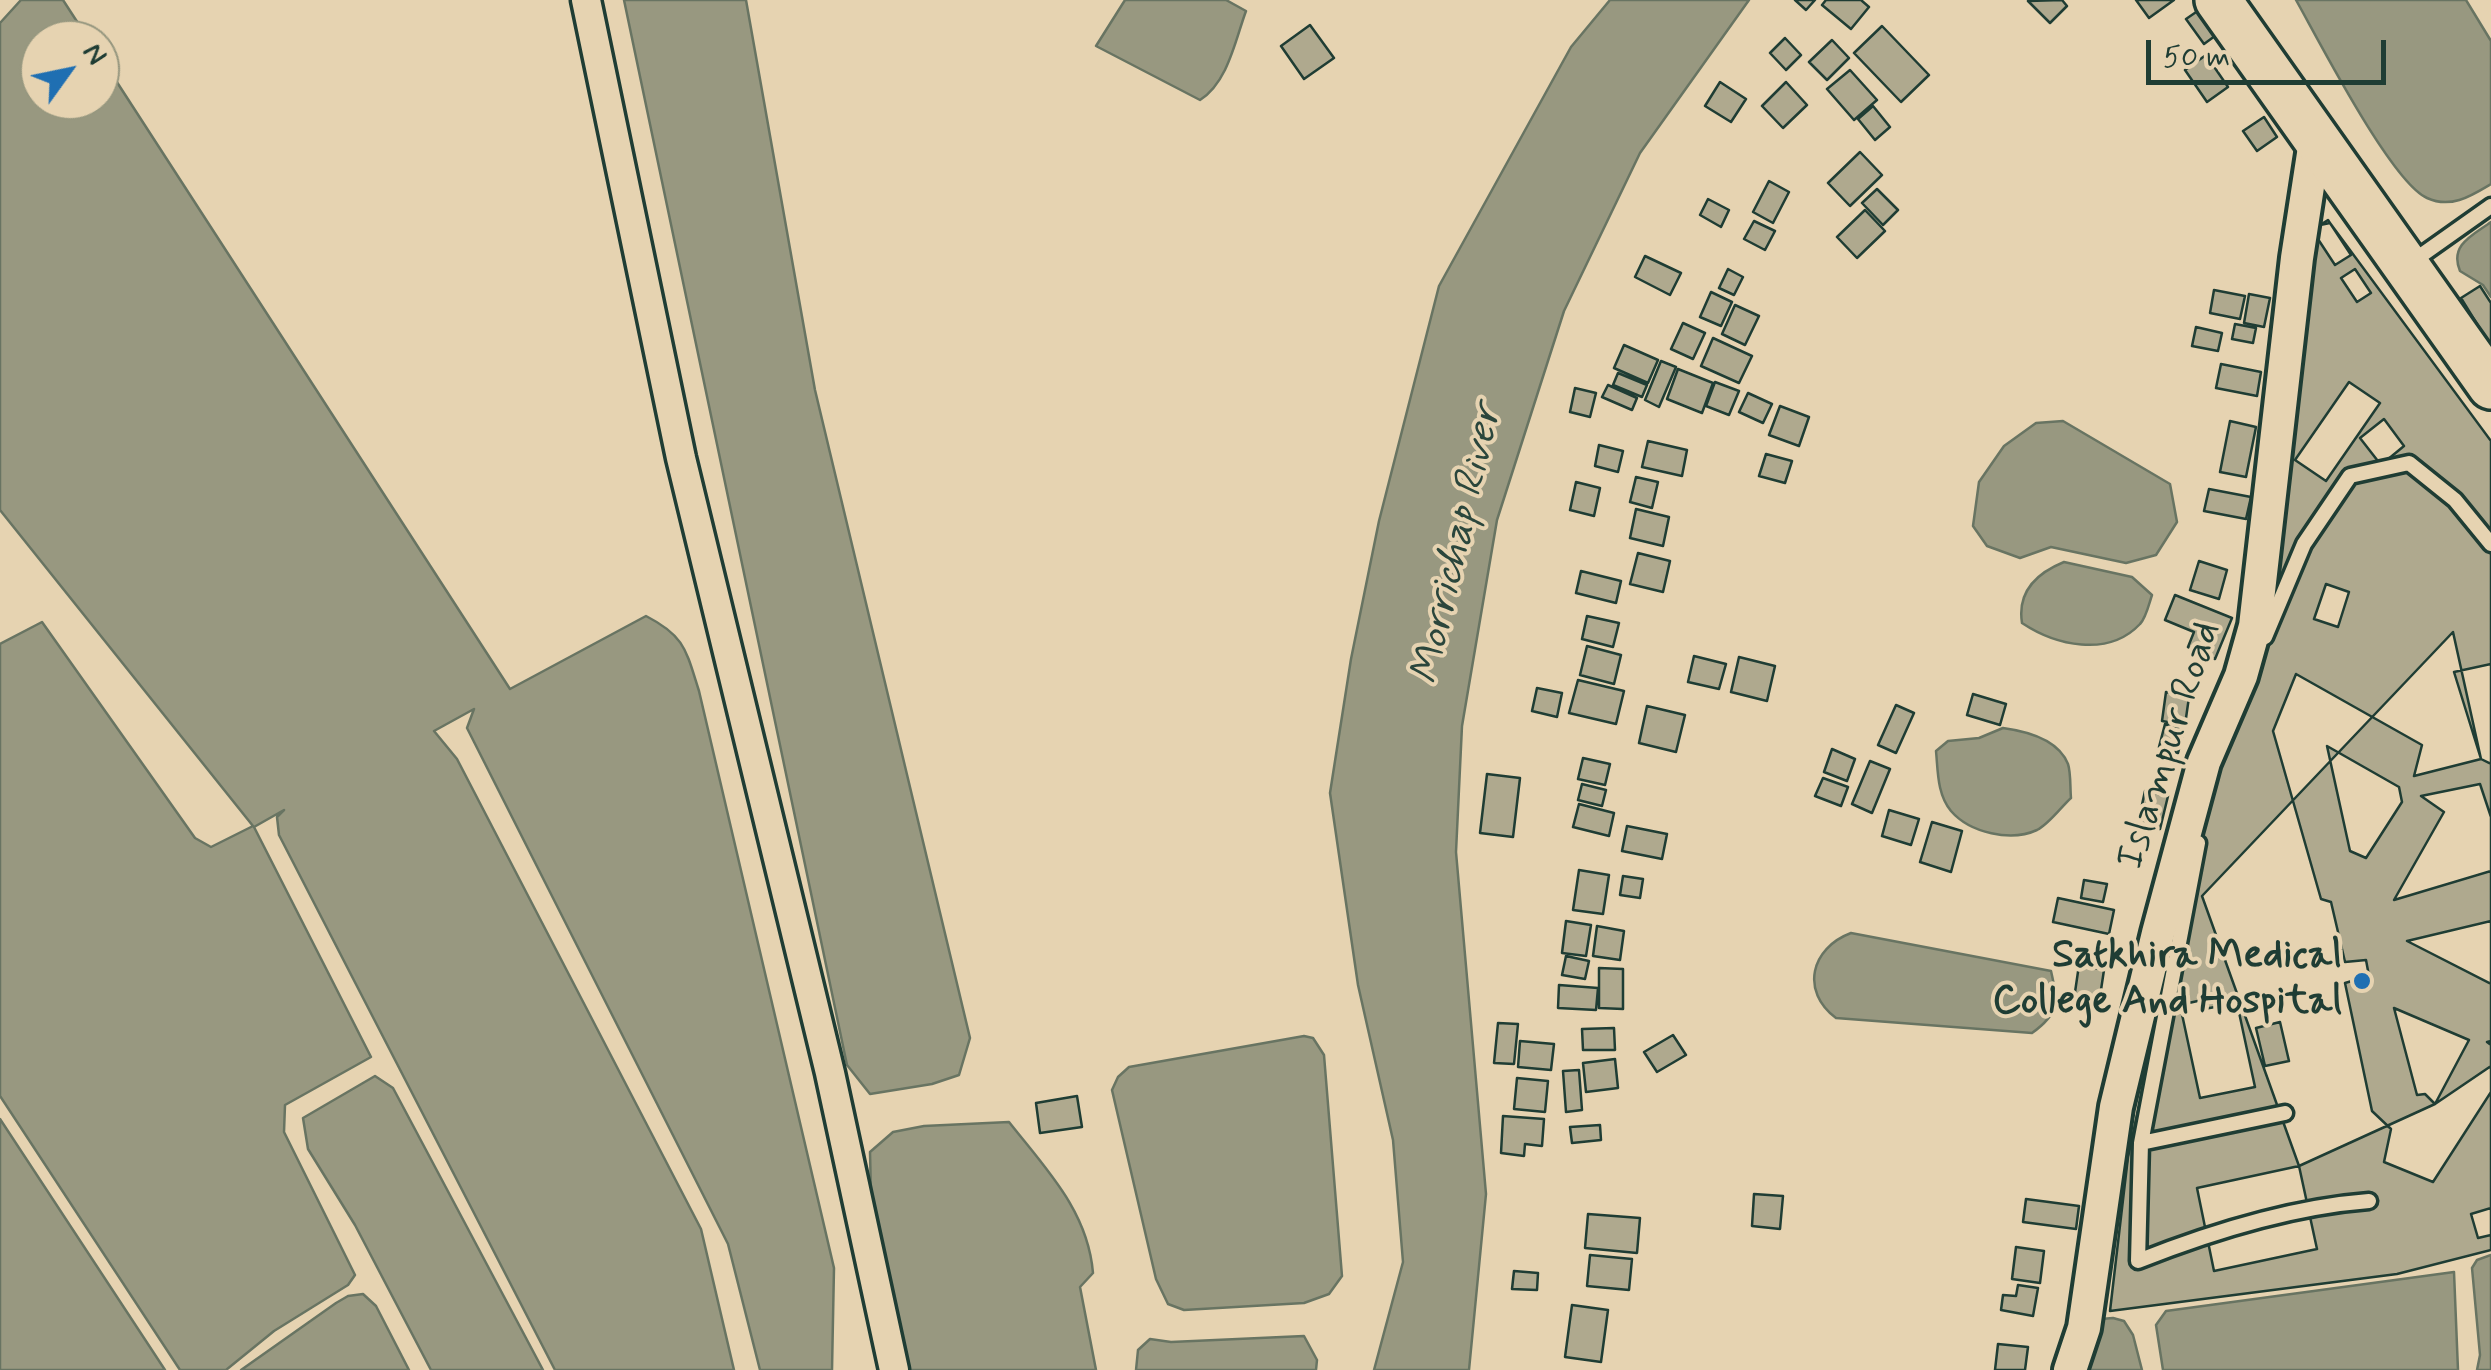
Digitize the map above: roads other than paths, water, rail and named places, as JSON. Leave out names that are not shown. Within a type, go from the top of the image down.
[{"type":"highway","points":[[2218,0],[2491,386]]},
{"type":"street","points":[[586,0],[681,458],[830,1072],[894,1370]]},
{"type":"street","name":"Islampur Road","points":[[2070,1370],[2084,1328],[2116,1107],[2158,932],[2204,762],[2241,676],[2255,626],[2297,258],[2316,142]]},
{"type":"lane","points":[[2404,268],[2491,206]]},
{"type":"lane","points":[[2368,1200],[2318,1204],[2138,1261],[2141,1143],[2212,779],[2304,544],[2350,476],[2409,463],[2455,500],[2491,544]]},
{"type":"lane","points":[[2141,1143],[2285,1113]]},
{"type":"water","points":[[21,0],[63,0],[76,20],[20,20],[20,120],[120,120],[120,87],[510,689],[646,616],[669,630],[682,646],[699,691],[834,1268],[832,1370],[760,1370],[728,1244],[467,728],[474,709],[434,731],[457,759],[701,1229],[734,1370],[555,1370],[279,835],[277,817],[284,810],[254,827],[371,1057],[285,1105],[284,1132],[355,1275],[348,1285],[274,1331],[226,1370],[180,1370],[0,1096],[0,644],[42,622],[195,838],[211,847],[253,826],[0,510],[0,23]]},
{"type":"water","points":[[624,0],[746,0],[815,390],[970,1038],[959,1075],[932,1084],[870,1094],[847,1065]]},
{"type":"water","points":[[1125,0],[1226,0],[1246,11],[1229,60],[1210,92],[1200,100],[1096,46]]},
{"type":"water","name":"Morrichap River","points":[[1610,0],[1749,0],[1640,153],[1564,311],[1497,520],[1462,726],[1456,852],[1486,1194],[1469,1370],[1374,1370],[1403,1262],[1393,1140],[1358,985],[1330,793],[1351,659],[1379,521],[1439,286],[1571,47]]},
{"type":"water","points":[[2296,0],[2466,0],[2491,41],[2491,184],[2453,202],[2427,198],[2412,186],[2356,108]]},
{"type":"water","points":[[2491,222],[2491,297],[2483,285],[2460,271],[2457,262],[2460,247]]},
{"type":"water","points":[[2063,421],[2170,484],[2177,522],[2156,555],[2126,563],[2051,547],[2020,558],[1987,546],[1973,526],[1979,482],[2004,446],[2036,423]]},
{"type":"water","points":[[2064,562],[2132,577],[2152,595],[2142,621],[2127,635],[2097,644],[2065,642],[2022,623],[2023,602],[2031,585]]},
{"type":"water","points":[[2003,728],[2049,742],[2063,755],[2069,768],[2071,798],[2046,824],[2027,834],[2003,835],[1969,825],[1951,811],[1941,790],[1936,751],[1948,741],[1979,738]]},
{"type":"water","points":[[1851,933],[2051,971],[2055,1006],[2048,1019],[2032,1033],[1836,1018],[1818,995],[1815,971],[1827,949]]},
{"type":"water","points":[[1304,1036],[1313,1038],[1324,1055],[1342,1276],[1329,1294],[1304,1303],[1184,1310],[1168,1304],[1156,1279],[1112,1090],[1118,1077],[1129,1067]]},
{"type":"water","points":[[375,1076],[393,1088],[543,1370],[431,1370],[355,1225],[308,1149],[303,1118]]},
{"type":"water","points":[[0,1119],[165,1370],[0,1370]]},
{"type":"water","points":[[1009,1122],[1051,1174],[1083,1230],[1093,1273],[1080,1287],[1096,1370],[910,1370],[871,1195],[870,1152],[893,1132],[924,1126]]},
{"type":"water","points":[[2491,1255],[2491,1370],[2477,1370],[2480,1355],[2472,1268],[2477,1260]]},
{"type":"water","points":[[2454,1272],[2458,1370],[2163,1370],[2156,1325],[2166,1311]]},
{"type":"water","points":[[363,1294],[376,1306],[409,1370],[241,1370],[336,1303]]},
{"type":"water","points":[[2101,1319],[2124,1321],[2133,1335],[2142,1370],[2068,1370]]},
{"type":"water","points":[[1304,1336],[1317,1360],[1316,1370],[1136,1370],[1138,1350],[1150,1339],[1171,1342]]},
{"type":"place","name":"Satkhira Medical College And Hospital","points":[[2362,981]]}]
